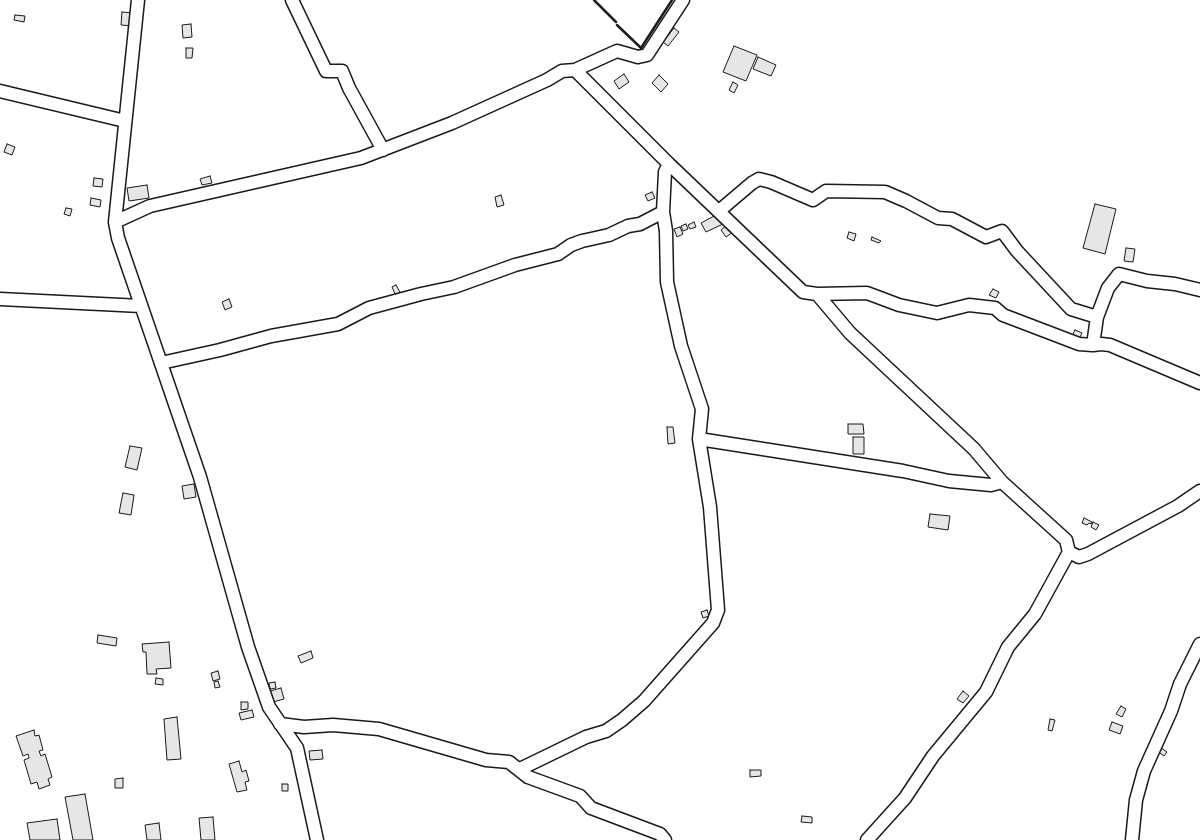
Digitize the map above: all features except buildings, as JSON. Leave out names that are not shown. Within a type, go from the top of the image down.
[{"type":"street","points":[[138,0],[115,222],[118,238],[200,477],[248,647],[269,707],[297,748],[317,840]]},
{"type":"street","points":[[292,0],[326,71],[342,72],[383,150]]},
{"type":"street","points":[[115,222],[150,206],[361,158],[452,123],[547,80],[562,71],[574,70],[617,51],[638,57],[647,54],[683,0]]},
{"type":"street","points":[[574,70],[803,292],[817,294],[867,294],[898,305],[937,313],[969,305],[995,308],[1003,315],[1079,344],[1110,345],[1200,383]]},
{"type":"street","points":[[0,91],[125,121]]},
{"type":"street","points":[[520,769],[586,737],[606,731],[622,720],[644,701],[713,623],[718,610],[710,508],[699,439],[702,409],[681,346],[667,282],[666,231],[663,212],[665,172],[669,164]]},
{"type":"street","points":[[719,212],[759,179],[771,182],[813,200],[826,191],[885,192],[938,218],[952,219],[986,236],[1002,231],[1017,251],[1071,309],[1097,317]]},
{"type":"street","points":[[161,363],[271,336],[338,324],[369,308],[454,287],[515,265],[558,254],[571,245],[609,235],[628,226],[640,224],[663,212]]},
{"type":"street","points":[[1093,345],[1097,317],[1108,288],[1120,274],[1200,290]]},
{"type":"street","points":[[817,294],[850,333],[974,449],[1002,482],[1066,540],[1070,552],[1079,557],[1178,506],[1200,491]]},
{"type":"street","points":[[0,299],[141,306]]},
{"type":"street","points":[[699,439],[948,481],[991,485],[1002,482]]},
{"type":"street","points":[[867,840],[905,798],[933,756],[986,692],[1008,647],[1036,614],[1070,552]]},
{"type":"street","points":[[1132,840],[1136,800],[1144,771],[1171,711],[1180,684],[1200,644]]},
{"type":"street","points":[[280,724],[304,727],[333,725],[379,729],[486,760],[509,762],[528,776],[580,796],[591,808],[660,834],[665,840]]},
{"type":"wall","points":[[594,0],[616,22]]},
{"type":"wall","points":[[617,25],[641,48],[672,0]]}]
